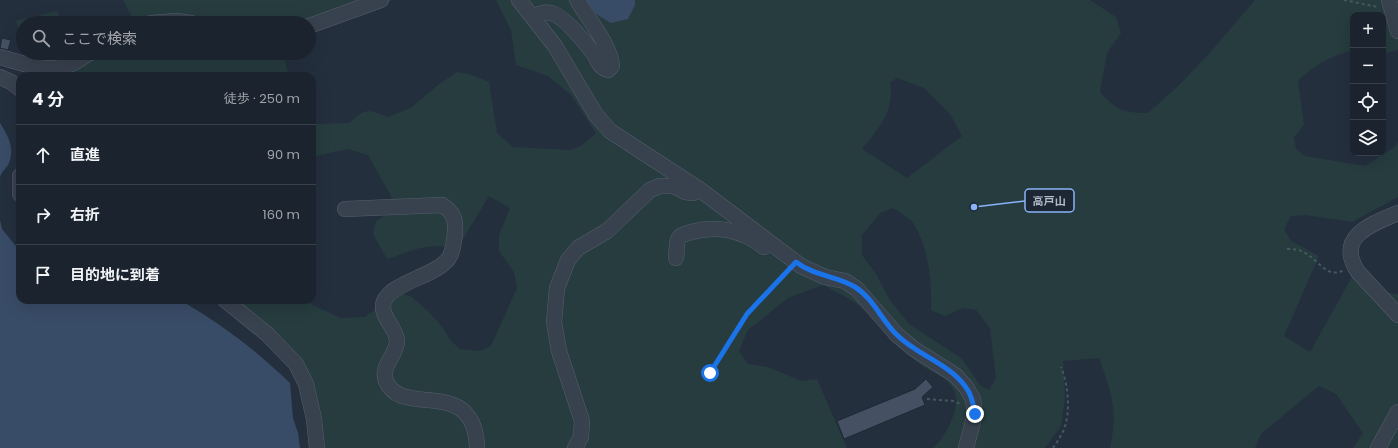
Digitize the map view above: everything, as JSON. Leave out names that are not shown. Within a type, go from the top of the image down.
[{"type":"street","points":[[316,23],[381,0]]},
{"type":"street","points":[[519,0],[554,46],[596,115],[610,131],[699,189],[796,262],[826,277],[845,281],[857,288],[896,335],[914,349],[955,374],[972,399],[975,414],[966,448]]},
{"type":"street","points":[[533,17],[540,13],[553,13],[562,19],[594,54],[603,68],[608,70],[612,66],[612,60],[605,45],[577,0]]},
{"type":"street","points":[[1390,4],[1398,31]]},
{"type":"street","points":[[0,57],[32,66],[54,68],[70,64],[77,60]]},
{"type":"street","points":[[0,77],[16,86]]},
{"type":"street","points":[[575,448],[581,438],[582,421],[559,351],[554,322],[557,288],[568,260],[578,248],[607,231],[650,190],[660,186],[674,186],[685,192],[693,193],[699,189]]},
{"type":"street","points":[[345,209],[442,204],[451,211],[455,222],[454,246],[450,257],[430,273],[402,285],[385,299],[382,307],[397,340],[396,348],[385,371],[386,381],[393,390],[402,397],[434,399],[451,403],[463,411],[472,422],[477,436],[478,448]]},
{"type":"street","points":[[1398,214],[1363,229],[1353,241],[1351,255],[1353,265],[1398,315]]},
{"type":"street","points":[[676,258],[678,239],[682,235],[709,228],[722,228],[757,241],[785,262],[796,262]]},
{"type":"street","points":[[230,304],[267,334],[296,364],[306,384],[314,419],[317,448]]},
{"type":"street","points":[[1378,448],[1398,412]]},
{"type":"path","points":[[1344,0],[1373,7],[1390,4]]},
{"type":"path","points":[[1287,249],[1303,252],[1327,271],[1334,273],[1353,265]]},
{"type":"path","points":[[710,373],[747,314],[796,262]]},
{"type":"path","points":[[1053,448],[1064,428],[1067,408],[1068,390],[1061,367]]},
{"type":"path","points":[[927,399],[953,401],[962,406]]},
{"type":"green space","points":[[123,0],[393,0],[316,28],[316,16],[131,16]]},
{"type":"green space","points":[[496,0],[586,0],[596,14],[635,5],[635,0],[1090,0],[1116,17],[1121,33],[1107,53],[1100,92],[1116,107],[1126,111],[1148,113],[1177,87],[1208,55],[1255,0],[1389,0],[1398,2],[1398,50],[1386,53],[1386,12],[1350,12],[1350,51],[1323,62],[1310,70],[1298,81],[1304,125],[1294,137],[1296,149],[1305,156],[1365,166],[1380,156],[1386,156],[1386,152],[1396,146],[1398,142],[1398,197],[1352,222],[1305,215],[1291,216],[1284,229],[1291,241],[1319,256],[1284,336],[1310,352],[1352,277],[1368,290],[1398,294],[1398,448],[1353,448],[1363,433],[1336,394],[1319,386],[1261,434],[1255,448],[1110,448],[1113,423],[1112,402],[1099,358],[1063,361],[1065,398],[1061,426],[1045,448],[933,448],[947,430],[954,413],[956,397],[954,391],[945,380],[915,361],[907,354],[862,308],[848,298],[823,285],[788,298],[748,330],[739,351],[748,364],[768,367],[801,381],[817,379],[847,448],[325,448],[322,422],[313,385],[238,304],[311,304],[340,318],[365,317],[399,292],[412,297],[430,313],[443,328],[451,341],[460,349],[480,351],[491,346],[517,288],[514,272],[499,251],[499,235],[510,208],[489,196],[457,249],[438,246],[421,248],[387,259],[373,234],[376,221],[390,212],[391,196],[368,155],[347,149],[316,156],[316,124],[350,123],[360,114],[368,111],[388,117],[412,107],[438,85],[457,72],[472,75],[489,82],[497,133],[513,147],[570,150],[581,146],[596,133],[571,95],[548,76],[516,65],[511,30]],"holes":[[[897,78],[924,88],[950,114],[962,136],[907,178],[862,149],[880,126],[888,110],[891,92],[890,82]],[[893,208],[911,221],[923,243],[926,254],[930,276],[931,310],[945,316],[963,308],[976,310],[990,328],[996,378],[989,390],[981,386],[961,358],[909,324],[890,300],[876,274],[862,255],[862,235],[880,213]]]},
{"type":"green space","points":[[57,11],[60,16],[36,16]]},
{"type":"green space","points":[[28,60],[285,60],[288,72],[33,72]]},
{"type":"water","points":[[586,0],[635,0],[635,5],[628,19],[611,23],[596,14]]},
{"type":"water","points":[[0,123],[10,142],[11,157],[0,177]]},
{"type":"water","points":[[0,220],[2,229],[16,246],[16,304],[186,304],[238,338],[290,383],[293,418],[298,433],[300,448],[0,448]]},
{"type":"building","points":[[2,38],[11,40],[8,50],[0,48]]},
{"type":"building","points":[[926,379],[933,387],[922,397],[925,405],[844,439],[837,421],[915,389]]},
{"type":"place","name":"高戸山","points":[[974,207]]},
{"type":"route","points":[[710,373],[747,314],[759,299],[796,262],[801,266],[826,277],[845,281],[857,288],[896,335],[914,349],[955,374],[966,387],[972,399],[975,414]]}]
